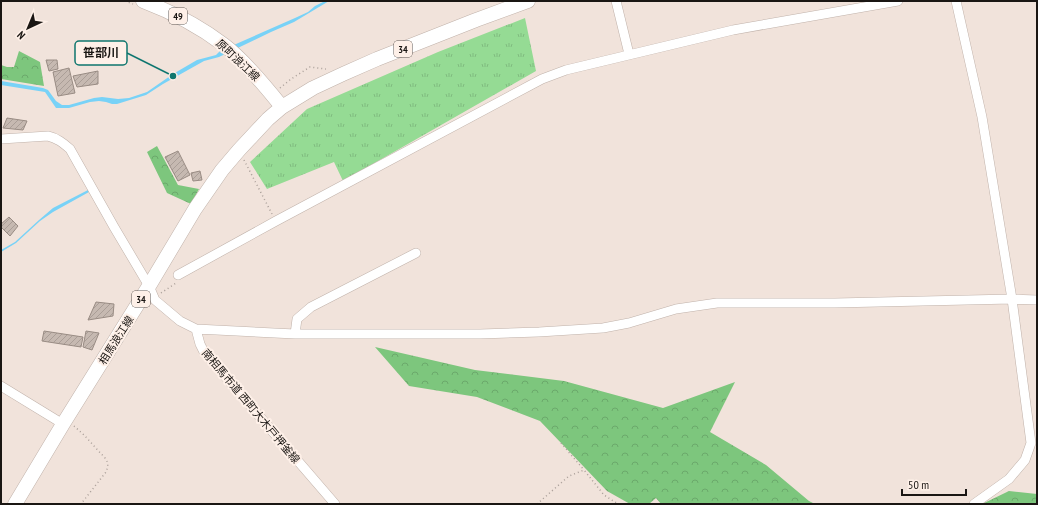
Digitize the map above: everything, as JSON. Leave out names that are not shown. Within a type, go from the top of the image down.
[{"type":"main road","name":"原町浪江線","points":[[143,1],[175,14],[225,45],[272,94],[282,107]]},
{"type":"main road","name":"34","points":[[282,107],[313,88],[357,68],[476,20],[528,1]]},
{"type":"main road","name":"相馬浪江線","points":[[15,504],[65,422],[154,290],[195,209],[222,170],[239,150],[268,119],[282,107]]},
{"type":"street","points":[[616,1],[629,54]]},
{"type":"street","points":[[178,278],[276,221],[542,79],[566,70],[733,30],[898,1]]},
{"type":"street","points":[[956,1],[982,117],[1012,299],[1031,442],[1025,460],[1009,479],[974,504]]},
{"type":"street","points":[[1,139],[48,136],[59,140],[70,149],[114,227],[154,290],[155,300],[180,321],[196,329],[295,334],[480,334],[540,332],[604,328],[629,323],[676,309],[717,303],[843,303],[1012,299],[1037,300]]},
{"type":"street","points":[[295,334],[297,319],[311,307],[416,253]]},
{"type":"street","name":"南相馬市道 西町大木戸押釜線","points":[[196,329],[204,352],[335,504]]},
{"type":"street","points":[[1,386],[65,422]]},
{"type":"path","points":[[242,158],[276,221]]},
{"type":"path","points":[[154,290],[178,278]]},
{"type":"path","points":[[65,422],[77,428],[108,462],[106,472],[81,504]]},
{"type":"path","points":[[561,443],[604,495],[618,504]]},
{"type":"path","points":[[537,504],[568,476],[584,470]]},
{"type":"green space","points":[[525,18],[536,71],[343,181],[334,162],[267,189],[250,162],[307,109],[438,52]]},
{"type":"green space","points":[[19,51],[40,62],[44,86],[1,79],[1,65],[14,67]]},
{"type":"green space","points":[[157,146],[178,185],[199,189],[191,204],[167,193],[147,152]]},
{"type":"green space","points":[[375,347],[475,370],[564,381],[663,408],[735,382],[710,432],[766,465],[809,501],[815,504],[661,504],[656,498],[649,504],[630,504],[607,491],[540,421],[477,397],[409,386]]},
{"type":"green space","points":[[1009,491],[1037,494],[1037,504],[982,504]]},
{"type":"water","points":[[325,1],[329,1],[294,22],[219,57],[204,61],[146,95],[117,104],[99,101],[69,108],[56,108],[45,92],[1,85],[1,81],[43,88],[48,90],[56,101],[62,105],[69,105],[102,97],[118,99],[129,98],[147,92],[197,60],[216,55],[220,51],[308,12],[315,6]]},
{"type":"water","points":[[88,190],[89,192],[40,221],[16,243],[1,252],[1,250],[15,242],[53,208]]},
{"type":"building","points":[[46,60],[57,60],[58,69],[49,71]]},
{"type":"building","points":[[69,68],[75,93],[58,96],[53,72]]},
{"type":"building","points":[[98,71],[98,84],[77,87],[73,76]]},
{"type":"building","points":[[7,118],[27,121],[23,130],[3,128]]},
{"type":"building","points":[[178,151],[190,175],[178,181],[165,157]]},
{"type":"building","points":[[200,171],[202,180],[193,181],[191,173]]},
{"type":"building","points":[[9,217],[18,226],[10,236],[1,227],[1,224]]},
{"type":"building","points":[[96,302],[114,304],[113,316],[88,320]]},
{"type":"building","points":[[44,331],[83,337],[81,347],[42,341]]},
{"type":"building","points":[[86,331],[99,333],[92,350],[83,347]]},
{"type":"place","name":"笹部川","points":[[173,76]]}]
